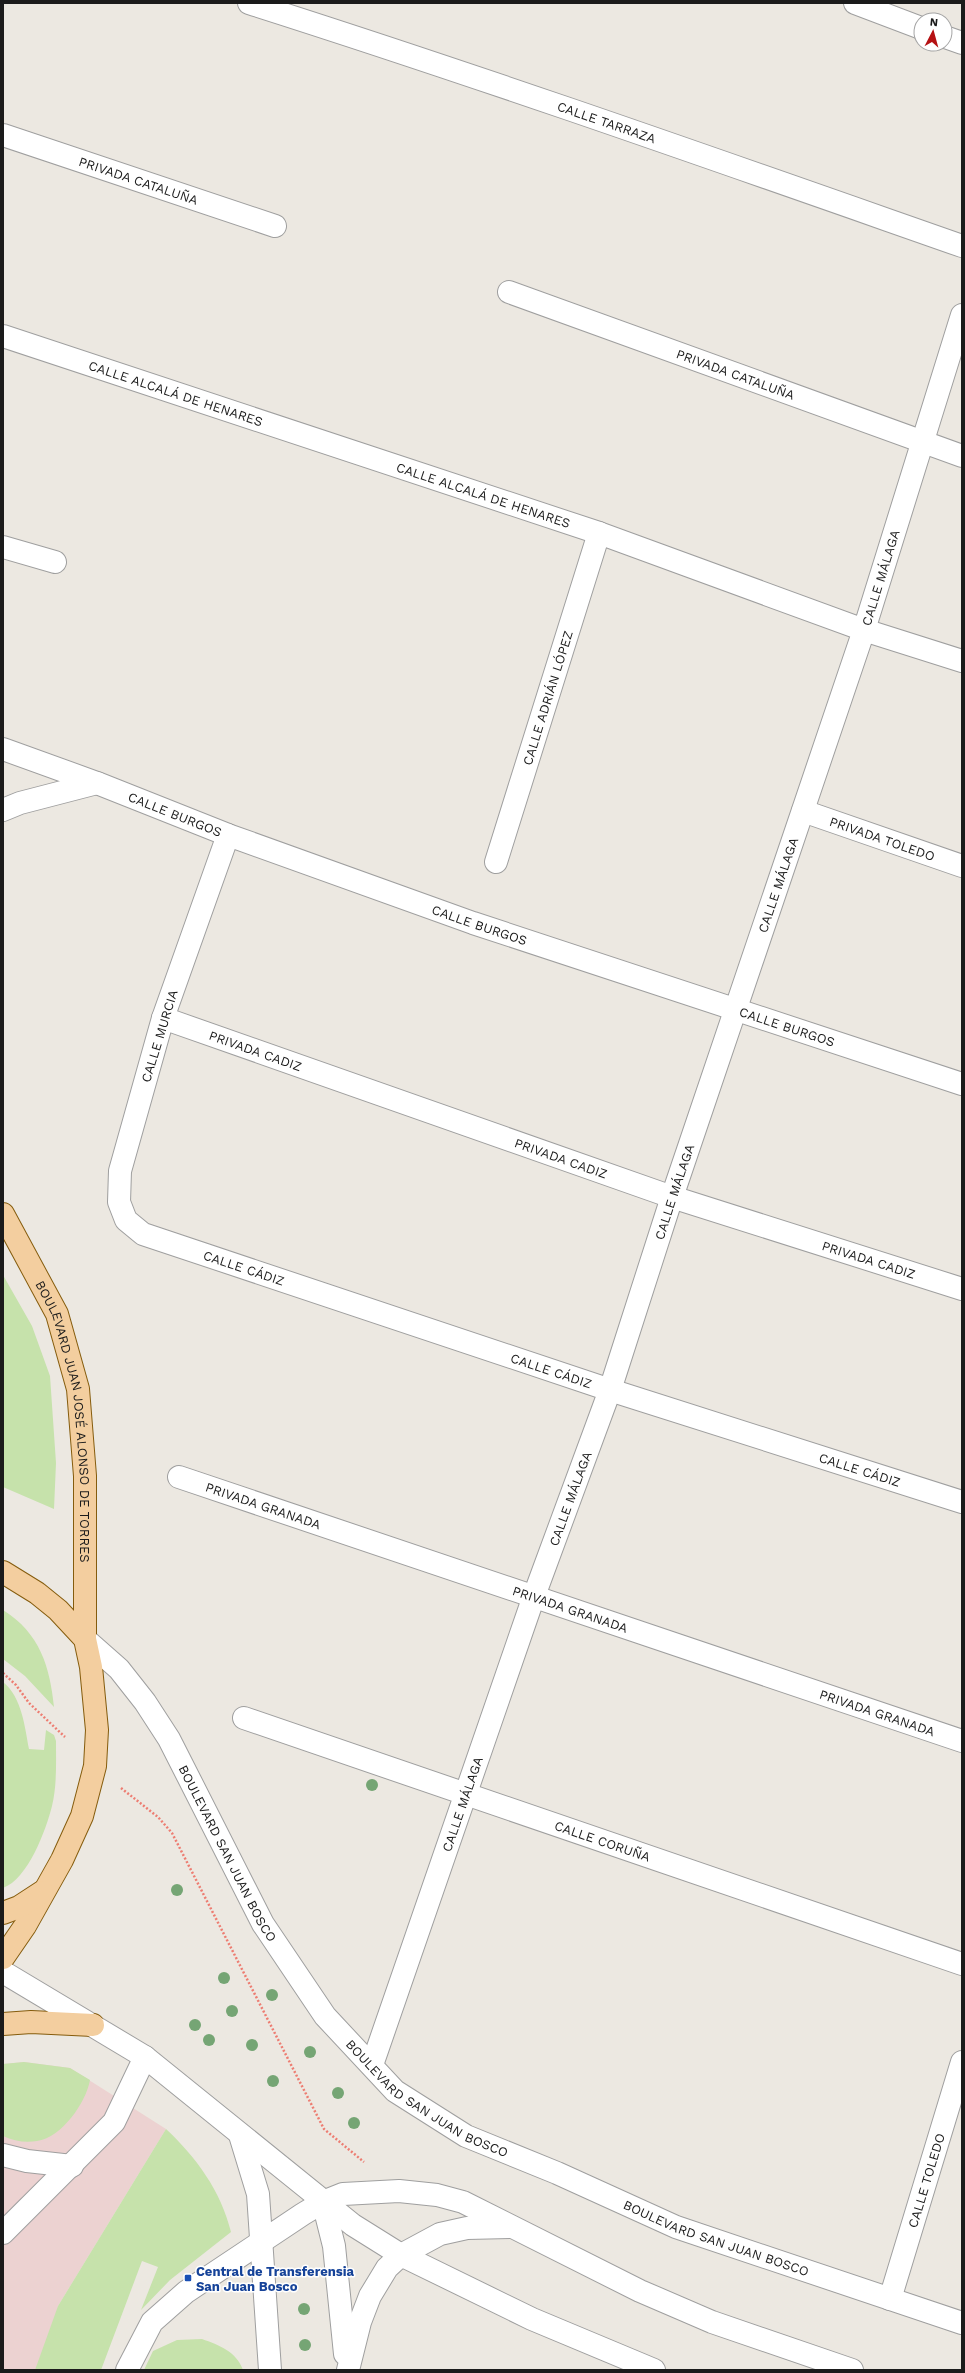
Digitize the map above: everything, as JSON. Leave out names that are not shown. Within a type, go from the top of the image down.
[{"type":"main road","name":"BOULEVARD JUAN JOSÉ ALONSO DE TORRES","points":[[3,1214],[57,1314],[78,1389],[85,1476],[85,1639]]},
{"type":"main road","points":[[3,1572],[37,1593],[58,1610],[85,1639],[92,1667],[97,1730],[95,1766],[82,1816],[62,1860],[25,1926],[3,1958]]},
{"type":"main road","points":[[3,1913],[19,1907],[45,1890]]},
{"type":"main road","points":[[3,2024],[31,2022],[93,2025]]},
{"type":"street","name":"CALLE TARRAZA","points":[[249,3],[419,57],[596,117],[962,246]]},
{"type":"street","points":[[855,3],[913,25]]},
{"type":"street","name":"PRIVADA CATALUÑA","points":[[3,135],[275,226]]},
{"type":"street","name":"PRIVADA CATALUÑA","points":[[509,292],[962,456]]},
{"type":"street","name":"CALLE MÁLAGA","points":[[372,2065],[534,1596],[610,1390],[672,1198],[864,630],[962,315]]},
{"type":"street","name":"CALLE ALCALÁ DE HENARES","points":[[3,336],[599,533],[864,630],[962,661]]},
{"type":"street","name":"CALLE ADRIÁN LÓPEZ","points":[[496,862],[599,533]]},
{"type":"street","points":[[3,547],[55,562]]},
{"type":"street","name":"CALLE BURGOS","points":[[3,749],[97,783],[228,835],[473,923],[962,1084]]},
{"type":"street","points":[[3,810],[20,803],[97,783]]},
{"type":"street","name":"PRIVADA TOLEDO","points":[[803,811],[962,866]]},
{"type":"street","name":"CALLE MURCIA","points":[[143,1234],[126,1220],[119,1202],[120,1171],[163,1018],[228,835]]},
{"type":"street","name":"PRIVADA CADIZ","points":[[163,1018],[672,1198],[962,1288]]},
{"type":"street","name":"CALLE CÁDIZ","points":[[143,1234],[610,1390],[962,1502]]},
{"type":"street","name":"PRIVADA GRANADA","points":[[179,1477],[962,1741]]},
{"type":"street","name":"BOULEVARD SAN JUAN BOSCO","points":[[85,1639],[119,1669],[146,1702],[169,1739],[262,1924],[325,2016],[395,2091],[466,2136],[557,2173],[676,2227],[962,2323]]},
{"type":"street","name":"CALLE CORUÑA","points":[[244,1718],[962,1964]]},
{"type":"street","points":[[3,1972],[145,2057],[352,2226],[401,2256],[532,2319],[654,2370]]},
{"type":"street","points":[[3,2233],[72,2166],[114,2122],[145,2057]]},
{"type":"street","name":"CALLE TOLEDO","points":[[890,2299],[962,2062]]},
{"type":"street","points":[[240,2135],[258,2194],[260,2243],[270,2370]]},
{"type":"street","points":[[3,2155],[27,2161],[72,2166]]},
{"type":"street","points":[[127,2370],[152,2322],[186,2292],[260,2243],[323,2202],[343,2194],[399,2191],[437,2195],[463,2202],[640,2291],[712,2322],[852,2370]]},
{"type":"street","points":[[323,2202],[334,2246],[348,2370]]},
{"type":"street","points":[[348,2370],[360,2322],[370,2296],[388,2268],[401,2256],[440,2234],[467,2228],[514,2227]]},
{"type":"path","points":[[3,1673],[16,1685],[29,1703],[50,1721]]},
{"type":"shaded area","points":[[24,2062],[70,2068],[166,2129],[58,2306],[47,2370],[3,2370],[3,2064]]},
{"type":"green space","points":[[3,1275],[32,1326],[50,1376],[56,1463],[54,1509],[3,1487]]},
{"type":"green space","points":[[3,1610],[16,1619],[26,1629],[41,1652],[50,1678],[54,1707],[25,1676],[3,1659]]},
{"type":"green space","points":[[3,1682],[15,1696],[19,1704],[29,1749],[44,1750],[46,1730],[54,1735],[56,1741],[56,1757],[54,1798],[45,1828],[35,1853],[20,1875],[12,1883],[3,1888]]},
{"type":"green space","points":[[24,2062],[70,2068],[90,2080],[88,2089],[78,2109],[63,2126],[46,2138],[28,2142],[3,2136],[3,2064]]},
{"type":"green space","points":[[166,2129],[187,2151],[206,2176],[221,2203],[231,2232],[170,2280],[141,2310],[158,2267],[142,2261],[101,2370],[35,2370],[58,2306]]},
{"type":"green space","points":[[202,2339],[227,2350],[236,2358],[243,2370],[144,2370],[153,2351],[177,2340]]},
{"type":"place","name":"Central de Transferensia San Juan Bosco","points":[[188,2278]]}]
